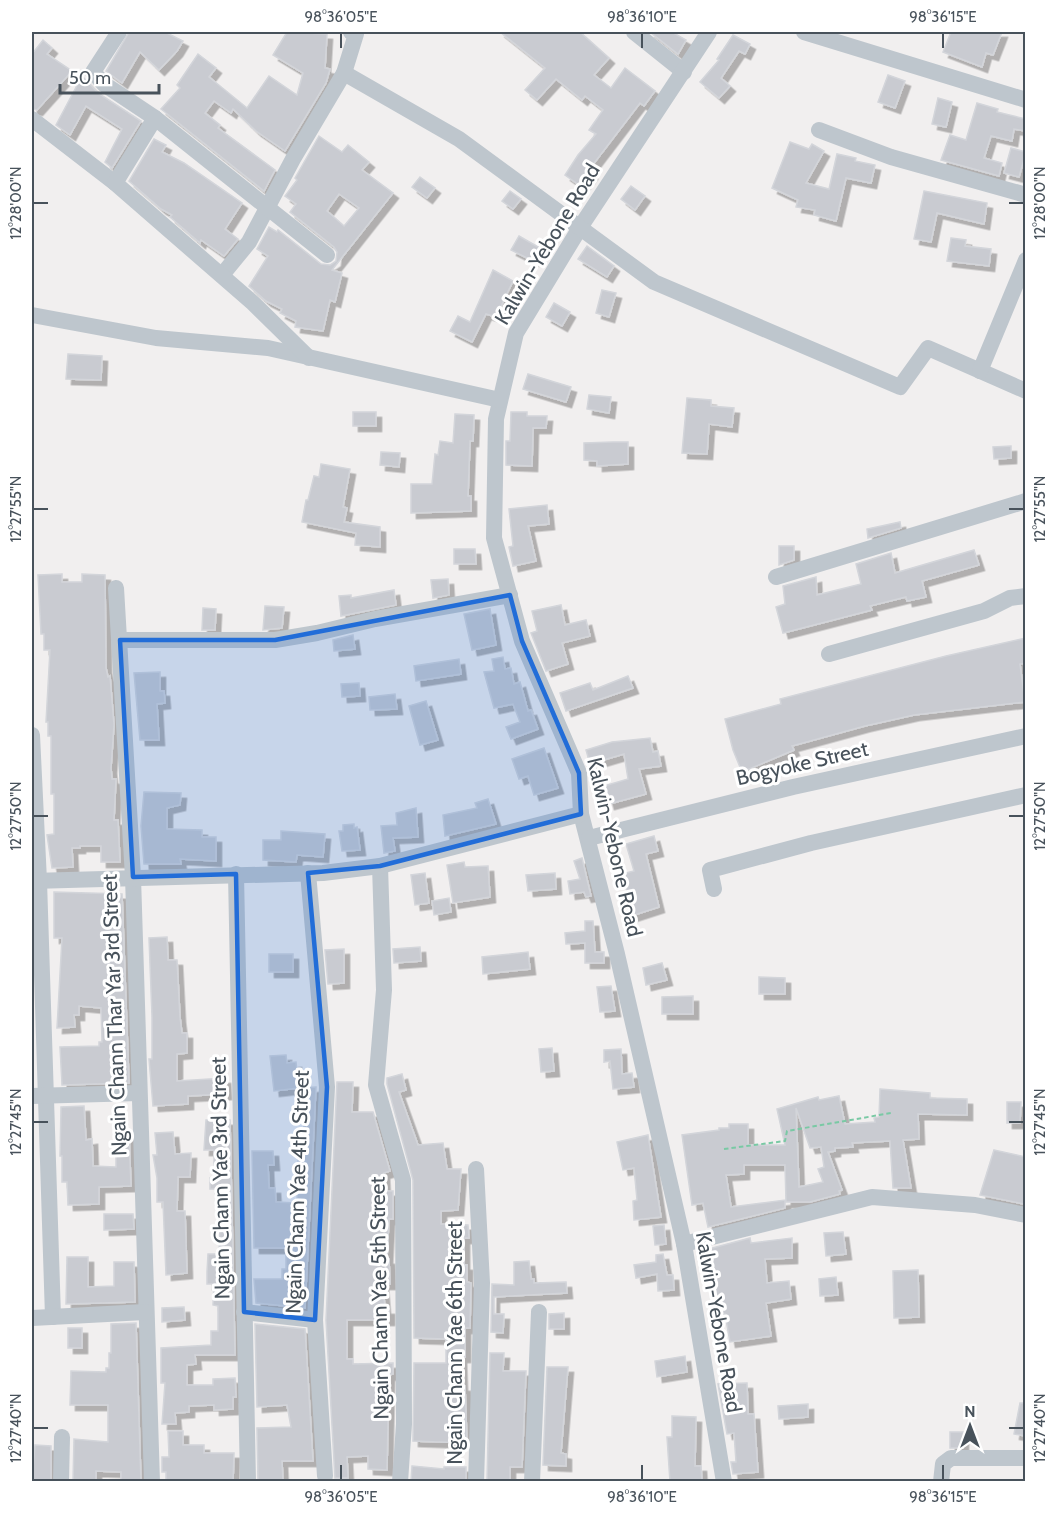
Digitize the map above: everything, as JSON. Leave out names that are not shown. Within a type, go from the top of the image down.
[{"type":"street","points":[[119,32],[93,72],[104,84],[155,118],[327,255]]},
{"type":"street","points":[[222,275],[249,242],[344,73],[356,34],[351,32]]},
{"type":"street","points":[[634,32],[684,72]]},
{"type":"street","name":"Kalwin-Yebone Road","points":[[709,32],[581,226],[516,333],[496,418],[494,538],[522,641],[579,773],[581,814],[589,838],[684,1244],[724,1482]]},
{"type":"street","points":[[804,32],[1026,100]]},
{"type":"street","points":[[344,73],[459,139],[581,226],[654,282],[900,387],[928,348],[1026,391]]},
{"type":"street","points":[[115,183],[155,118]]},
{"type":"street","points":[[32,119],[115,183],[222,275],[309,358]]},
{"type":"street","points":[[819,130],[891,157],[1026,195]]},
{"type":"street","points":[[980,370],[1020,291],[1026,260]]},
{"type":"street","points":[[32,315],[156,338],[268,348],[500,400]]},
{"type":"street","points":[[776,577],[1026,501]]},
{"type":"street","name":"Ngain Chann Thar Yar 3rd Street","points":[[116,588],[133,877],[145,1312],[153,1482]]},
{"type":"street","points":[[120,640],[275,640],[317,633],[375,618],[510,595]]},
{"type":"street","points":[[829,654],[984,611],[1010,598],[1026,596]]},
{"type":"street","points":[[32,735],[38,1096],[53,1317]]},
{"type":"street","name":"Bogyoke Street","points":[[589,838],[793,787],[1026,736]]},
{"type":"street","points":[[714,890],[710,870],[811,843],[1026,795]]},
{"type":"street","points":[[35,881],[308,873],[380,866],[581,814]]},
{"type":"street","name":"Ngain Chann Yae 5th Street","points":[[380,866],[384,990],[376,1085],[402,1180],[404,1424],[400,1482]]},
{"type":"street","name":"Ngain Chann Yae 4th Street","points":[[308,873],[327,1086],[315,1320],[325,1476]]},
{"type":"street","name":"Ngain Chann Yae 3rd Street","points":[[236,874],[248,1482]]},
{"type":"street","points":[[38,1096],[139,1093]]},
{"type":"street","name":"Ngain Chann Yae 6th Street","points":[[476,1169],[482,1283],[476,1482]]},
{"type":"street","points":[[684,1244],[872,1197],[975,1205],[1026,1215]]},
{"type":"street","points":[[32,1318],[145,1312]]},
{"type":"street","points":[[244,1312],[315,1320]]},
{"type":"street","points":[[532,1482],[539,1312]]},
{"type":"street","points":[[61,1482],[62,1437]]},
{"type":"street","points":[[941,1482],[943,1464],[951,1458],[1026,1458]]},
{"type":"path","points":[[724,1149],[785,1141],[787,1131],[891,1113]]},
{"type":"highlighted area","points":[[510,595],[522,641],[579,773],[581,814],[380,866],[308,873],[327,1087],[315,1320],[244,1312],[236,874],[133,877],[120,640],[275,640]]},
{"type":"building","points":[[129,32],[165,32],[183,41],[159,70],[140,52],[122,83],[106,71]]},
{"type":"building","points":[[287,32],[327,34],[325,68],[330,69],[326,83],[285,151],[256,131],[233,109],[231,113],[214,101],[205,113],[220,125],[218,128],[275,170],[264,191],[161,109],[180,88],[177,85],[198,54],[216,68],[209,77],[247,108],[269,76],[297,95],[303,73],[273,55]]},
{"type":"building","points":[[500,32],[580,32],[609,58],[594,75],[611,88],[625,68],[655,91],[644,106],[640,103],[588,171],[592,174],[582,187],[565,175],[596,134],[589,130],[603,110],[585,96],[582,100],[556,79],[537,100],[525,90],[545,68]]},
{"type":"building","points":[[650,32],[672,32],[686,40],[678,54]]},
{"type":"building","points":[[951,32],[1002,32],[993,55],[986,53],[982,67],[943,52]]},
{"type":"building","points":[[733,35],[750,44],[745,54],[739,51],[721,78],[730,86],[719,98],[700,82],[719,60],[717,59]]},
{"type":"building","points":[[43,40],[52,48],[47,54],[72,71],[37,110],[32,109],[32,54]]},
{"type":"building","points":[[888,75],[905,81],[895,108],[878,102]]},
{"type":"building","points":[[82,76],[98,93],[141,121],[112,168],[105,162],[122,129],[86,106],[70,135],[56,125]]},
{"type":"building","points":[[938,98],[952,102],[946,127],[932,124]]},
{"type":"building","points":[[977,103],[998,109],[997,112],[1026,119],[1026,131],[1014,129],[1012,141],[991,136],[984,158],[1002,163],[999,176],[941,160],[950,135],[966,140]]},
{"type":"building","points":[[319,136],[342,152],[348,145],[369,162],[362,170],[393,193],[332,270],[342,273],[335,302],[330,300],[323,331],[295,327],[296,321],[280,313],[282,309],[266,301],[249,286],[268,256],[257,249],[269,227],[277,232],[278,230],[321,264],[330,265],[336,261],[337,252],[334,247],[290,212],[296,204],[285,196],[297,180],[295,178]],"holes":[[[339,194],[359,208],[344,226],[327,211]]]},
{"type":"building","points":[[154,139],[166,145],[162,152],[184,163],[242,203],[225,229],[238,239],[224,256],[201,240],[200,243],[170,217],[172,215],[161,209],[129,181]]},
{"type":"building","points":[[790,142],[809,149],[812,144],[824,151],[806,183],[829,189],[837,154],[875,165],[871,183],[846,178],[836,221],[814,215],[815,210],[796,207],[798,200],[772,188]]},
{"type":"building","points":[[1011,148],[1026,152],[1019,177],[1004,173]]},
{"type":"building","points":[[420,177],[435,188],[427,198],[412,187]]},
{"type":"building","points":[[631,186],[645,196],[635,210],[621,199]]},
{"type":"building","points":[[510,191],[521,199],[513,209],[502,201]]},
{"type":"building","points":[[924,191],[987,203],[984,224],[937,213],[931,242],[914,239]]},
{"type":"building","points":[[519,236],[540,248],[533,261],[511,250]]},
{"type":"building","points":[[951,238],[966,240],[965,246],[991,249],[989,266],[947,261]]},
{"type":"building","points":[[587,246],[614,266],[607,277],[578,259]]},
{"type":"building","points":[[493,270],[513,281],[496,317],[486,314],[472,342],[450,331],[458,316],[470,322]]},
{"type":"building","points":[[602,290],[616,293],[609,317],[596,313]]},
{"type":"building","points":[[554,303],[570,312],[562,326],[546,317]]},
{"type":"building","points":[[68,354],[102,356],[101,380],[66,379]]},
{"type":"building","points":[[528,374],[571,387],[566,402],[523,389]]},
{"type":"building","points":[[589,395],[611,397],[609,413],[587,409]]},
{"type":"building","points":[[687,398],[711,400],[711,406],[734,408],[732,427],[709,424],[707,454],[682,453]]},
{"type":"building","points":[[353,412],[376,412],[376,426],[353,426]]},
{"type":"building","points":[[511,412],[527,412],[527,416],[547,416],[546,428],[533,428],[532,466],[506,465],[506,441],[510,441]]},
{"type":"building","points":[[455,414],[474,415],[473,441],[470,441],[468,496],[471,496],[471,511],[411,513],[411,484],[432,484],[435,454],[438,455],[440,441],[453,443]]},
{"type":"building","points":[[628,442],[628,464],[597,466],[597,461],[584,460],[584,443]]},
{"type":"building","points":[[1011,446],[1011,458],[994,459],[993,447]]},
{"type":"building","points":[[381,452],[400,453],[399,467],[380,465]]},
{"type":"building","points":[[321,464],[350,469],[343,507],[347,508],[344,522],[380,527],[380,547],[355,545],[356,533],[302,522],[306,500],[308,500],[314,476],[319,477]]},
{"type":"building","points":[[547,505],[549,524],[528,526],[536,561],[513,566],[509,547],[513,546],[509,509]]},
{"type":"building","points":[[900,522],[901,528],[868,538],[867,529]]},
{"type":"building","points":[[779,546],[794,546],[794,560],[779,565]]},
{"type":"building","points":[[454,549],[475,549],[476,564],[454,564]]},
{"type":"building","points":[[974,550],[979,565],[922,581],[926,597],[907,601],[906,597],[870,606],[872,610],[783,633],[776,607],[785,604],[783,586],[816,577],[817,595],[861,584],[856,564],[891,553],[895,573]]},
{"type":"building","points":[[62,574],[62,582],[82,582],[82,574],[105,575],[106,668],[108,677],[110,676],[114,725],[111,768],[112,779],[116,779],[114,820],[118,820],[120,862],[101,862],[101,846],[80,846],[80,848],[72,848],[73,867],[52,868],[47,835],[54,834],[51,736],[48,736],[48,722],[46,722],[50,650],[44,650],[44,634],[41,634],[38,575]]},
{"type":"building","points":[[448,579],[449,595],[433,598],[431,580]]},
{"type":"building","points":[[394,590],[396,605],[341,616],[339,596],[351,595],[351,598]]},
{"type":"building","points":[[561,605],[565,625],[586,620],[590,636],[562,643],[568,664],[546,671],[531,633],[537,631],[532,611]]},
{"type":"building","points":[[265,606],[284,607],[282,628],[263,630]]},
{"type":"building","points":[[203,608],[216,609],[215,630],[202,630]]},
{"type":"building","points":[[490,609],[496,645],[472,650],[464,614]]},
{"type":"building","points":[[353,635],[355,649],[334,651],[333,640]]},
{"type":"building","points":[[1026,638],[1026,663],[1020,664],[1025,702],[914,715],[865,726],[792,746],[794,750],[742,772],[733,750],[725,719],[781,704],[780,699]]},
{"type":"building","points":[[503,657],[505,669],[511,668],[514,684],[520,682],[528,711],[531,710],[538,729],[511,739],[506,727],[520,722],[513,704],[494,708],[484,672],[494,671],[492,659]]},
{"type":"building","points":[[459,659],[461,674],[416,681],[414,666]]},
{"type":"building","points":[[160,672],[160,691],[164,691],[165,703],[157,704],[159,740],[140,740],[134,673]]},
{"type":"building","points":[[628,676],[633,688],[566,711],[560,693],[590,683],[593,690]]},
{"type":"building","points":[[359,683],[360,696],[342,697],[341,684]]},
{"type":"building","points":[[395,694],[397,709],[370,710],[369,697]]},
{"type":"building","points":[[426,701],[438,740],[420,745],[409,706]]},
{"type":"building","points":[[650,738],[653,752],[658,751],[661,766],[639,769],[646,794],[609,804],[604,786],[628,779],[624,754],[590,764],[586,750],[612,742]]},
{"type":"building","points":[[544,748],[558,788],[534,795],[528,776],[519,779],[512,759]]},
{"type":"building","points":[[144,792],[181,793],[180,805],[167,808],[167,829],[202,830],[202,837],[216,837],[216,861],[180,859],[181,864],[144,864],[141,826]]},
{"type":"building","points":[[488,799],[496,824],[445,836],[443,815],[477,808],[475,803]]},
{"type":"building","points":[[416,808],[418,837],[393,838],[395,851],[384,853],[381,826],[397,825],[396,813]]},
{"type":"building","points":[[354,824],[354,828],[357,827],[360,850],[342,851],[339,831],[343,831],[343,825]]},
{"type":"building","points":[[281,831],[325,834],[323,857],[297,855],[296,862],[263,860],[263,840],[281,840]]},
{"type":"building","points":[[654,836],[658,851],[646,854],[659,907],[628,917],[622,900],[629,898],[622,874],[634,871],[626,844]]},
{"type":"building","points":[[582,858],[591,896],[586,897],[584,892],[570,894],[568,881],[580,879],[574,861]]},
{"type":"building","points":[[464,862],[465,867],[488,866],[490,897],[453,903],[447,865]]},
{"type":"building","points":[[425,873],[429,903],[415,905],[411,875]]},
{"type":"building","points":[[555,873],[556,889],[528,891],[526,875]]},
{"type":"building","points":[[54,892],[122,894],[129,1083],[62,1085],[60,1047],[99,1046],[99,1042],[102,1042],[101,1008],[79,1006],[79,1015],[74,1015],[75,1027],[57,1028],[62,938],[54,938]]},
{"type":"building","points":[[449,898],[451,912],[434,915],[432,901]]},
{"type":"building","points":[[585,921],[593,921],[595,952],[604,952],[604,963],[585,963],[585,943],[566,944],[565,933],[585,931]]},
{"type":"building","points":[[167,937],[168,960],[177,960],[182,1033],[187,1033],[187,1053],[177,1054],[177,1081],[225,1078],[226,1094],[188,1096],[188,1104],[153,1106],[149,1059],[152,1059],[152,1017],[149,938]]},
{"type":"building","points":[[420,947],[421,961],[394,963],[393,949]]},
{"type":"building","points":[[344,949],[344,983],[328,984],[325,950]]},
{"type":"building","points":[[528,952],[530,969],[483,974],[482,957]]},
{"type":"building","points":[[269,954],[293,954],[293,972],[269,972]]},
{"type":"building","points":[[662,963],[667,980],[646,985],[643,968]]},
{"type":"building","points":[[759,977],[785,978],[785,994],[759,994]]},
{"type":"building","points":[[611,986],[615,1011],[600,1012],[597,987]]},
{"type":"building","points":[[693,996],[693,1014],[662,1014],[662,997]]},
{"type":"building","points":[[552,1048],[554,1071],[541,1072],[539,1049]]},
{"type":"building","points":[[621,1049],[622,1074],[632,1073],[634,1087],[613,1089],[610,1061],[604,1062],[604,1050]]},
{"type":"building","points":[[286,1055],[287,1063],[296,1062],[299,1088],[274,1091],[270,1056]]},
{"type":"building","points":[[402,1074],[406,1090],[399,1092],[418,1145],[443,1143],[447,1169],[461,1169],[458,1210],[441,1211],[441,1224],[468,1225],[469,1238],[464,1238],[464,1265],[467,1265],[467,1282],[471,1283],[470,1328],[465,1328],[465,1357],[461,1357],[462,1386],[465,1386],[467,1443],[413,1441],[414,1363],[446,1363],[446,1339],[414,1338],[413,1180],[387,1084],[387,1078]]},
{"type":"building","points":[[337,1082],[353,1082],[352,1112],[373,1112],[390,1171],[384,1173],[385,1191],[393,1191],[393,1219],[389,1219],[387,1259],[389,1259],[390,1284],[383,1284],[385,1309],[389,1309],[389,1320],[347,1320],[347,1359],[353,1359],[353,1364],[393,1363],[393,1374],[389,1375],[387,1470],[368,1469],[368,1456],[347,1457],[348,1478],[335,1478],[326,1320]]},
{"type":"building","points":[[316,1087],[305,1308],[256,1303],[254,1279],[282,1279],[282,1269],[286,1269],[286,1248],[254,1248],[252,1151],[273,1151],[274,1165],[268,1165],[269,1188],[275,1188],[276,1202],[297,1203],[299,1128],[304,1128],[300,1088]]},
{"type":"building","points":[[880,1089],[930,1093],[930,1098],[967,1099],[967,1115],[918,1114],[919,1139],[903,1140],[911,1188],[893,1188],[890,1141],[852,1143],[853,1147],[835,1148],[835,1151],[828,1152],[842,1190],[839,1191],[840,1194],[810,1202],[786,1202],[785,1165],[744,1165],[744,1174],[726,1175],[731,1207],[785,1200],[785,1208],[708,1227],[703,1203],[692,1205],[682,1135],[729,1128],[729,1124],[748,1124],[748,1145],[785,1145],[777,1109],[818,1097],[819,1100],[839,1096],[845,1124],[875,1122],[874,1118],[879,1117]],"holes":[[[796,1108],[810,1148],[821,1147],[824,1167],[818,1169],[823,1182],[799,1187]]]},
{"type":"building","points":[[1007,1102],[1021,1102],[1020,1123],[1007,1123]]},
{"type":"building","points":[[84,1106],[86,1140],[92,1139],[93,1166],[116,1167],[116,1133],[129,1133],[131,1186],[99,1187],[99,1204],[68,1205],[67,1182],[62,1182],[62,1156],[60,1156],[61,1107]]},
{"type":"building","points":[[206,1120],[230,1120],[235,1355],[195,1355],[196,1364],[187,1365],[187,1385],[213,1385],[213,1379],[235,1378],[236,1397],[233,1397],[233,1409],[214,1410],[214,1405],[189,1406],[189,1412],[175,1413],[176,1424],[162,1424],[165,1383],[161,1383],[161,1348],[211,1345],[211,1331],[218,1331],[218,1306],[213,1305],[214,1284],[207,1284],[207,1272],[208,1254],[219,1254],[221,1189],[210,1189],[210,1178],[214,1178],[214,1150],[204,1150]]},
{"type":"building","points":[[173,1132],[175,1154],[191,1153],[190,1177],[178,1177],[177,1211],[185,1211],[187,1273],[166,1275],[163,1202],[157,1202],[157,1178],[153,1155],[157,1155],[155,1133]]},
{"type":"building","points":[[648,1135],[661,1217],[634,1220],[633,1201],[637,1200],[634,1168],[623,1170],[617,1142]]},
{"type":"building","points":[[994,1150],[1026,1157],[1024,1204],[980,1195]]},
{"type":"building","points":[[104,1214],[133,1214],[134,1229],[104,1230]]},
{"type":"building","points":[[664,1225],[666,1244],[655,1245],[653,1226]]},
{"type":"building","points":[[843,1232],[846,1254],[826,1256],[824,1233]]},
{"type":"building","points":[[750,1238],[751,1243],[792,1238],[792,1258],[765,1259],[767,1283],[789,1281],[791,1299],[766,1303],[771,1336],[730,1342],[725,1314],[718,1315],[715,1284],[711,1285],[708,1265],[703,1266],[701,1251]]},
{"type":"building","points":[[663,1254],[667,1275],[673,1275],[674,1290],[658,1291],[657,1274],[636,1278],[634,1265],[656,1262],[656,1255]]},
{"type":"building","points":[[67,1257],[88,1257],[88,1287],[114,1286],[114,1262],[134,1262],[135,1302],[66,1304]]},
{"type":"building","points":[[529,1261],[531,1279],[534,1279],[534,1283],[566,1282],[567,1293],[494,1297],[494,1314],[504,1314],[503,1333],[491,1332],[492,1284],[514,1285],[514,1262]]},
{"type":"building","points":[[918,1270],[919,1317],[894,1318],[893,1271]]},
{"type":"building","points":[[836,1277],[838,1295],[820,1296],[819,1279]]},
{"type":"building","points":[[184,1307],[185,1320],[162,1322],[162,1308]]},
{"type":"building","points":[[564,1313],[564,1329],[549,1329],[549,1314]]},
{"type":"building","points":[[136,1323],[141,1482],[121,1482],[121,1472],[96,1471],[96,1482],[73,1482],[74,1439],[108,1442],[108,1405],[70,1405],[71,1371],[106,1372],[106,1368],[109,1368],[109,1353],[111,1353],[111,1324]]},
{"type":"building","points":[[255,1324],[305,1329],[313,1461],[282,1461],[283,1482],[258,1482],[257,1428],[291,1427],[287,1405],[257,1407]]},
{"type":"building","points":[[68,1328],[82,1328],[82,1348],[68,1348]]},
{"type":"building","points":[[490,1353],[504,1353],[503,1371],[526,1371],[522,1467],[510,1467],[510,1482],[487,1482]]},
{"type":"building","points":[[685,1356],[687,1372],[657,1377],[655,1361]]},
{"type":"building","points":[[547,1367],[568,1367],[561,1453],[566,1454],[566,1466],[543,1465]]},
{"type":"building","points":[[747,1383],[748,1414],[754,1414],[758,1472],[733,1474],[731,1462],[736,1462],[734,1433],[727,1434],[718,1384]]},
{"type":"building","points":[[1020,1403],[1026,1403],[1026,1436],[1014,1434]]},
{"type":"building","points":[[808,1404],[808,1417],[779,1419],[778,1406]]},
{"type":"building","points":[[672,1416],[696,1417],[695,1466],[701,1466],[702,1482],[670,1482],[667,1437],[672,1437]]},
{"type":"building","points":[[168,1431],[183,1431],[183,1445],[204,1445],[204,1453],[234,1453],[233,1482],[166,1482],[166,1472],[162,1472],[162,1457],[169,1457]]},
{"type":"building","points":[[950,1432],[963,1432],[963,1448],[950,1448]]},
{"type":"building","points":[[35,1445],[51,1446],[51,1481],[32,1481]]},
{"type":"building","points":[[412,1466],[444,1469],[444,1467],[466,1467],[466,1482],[411,1482]]}]
